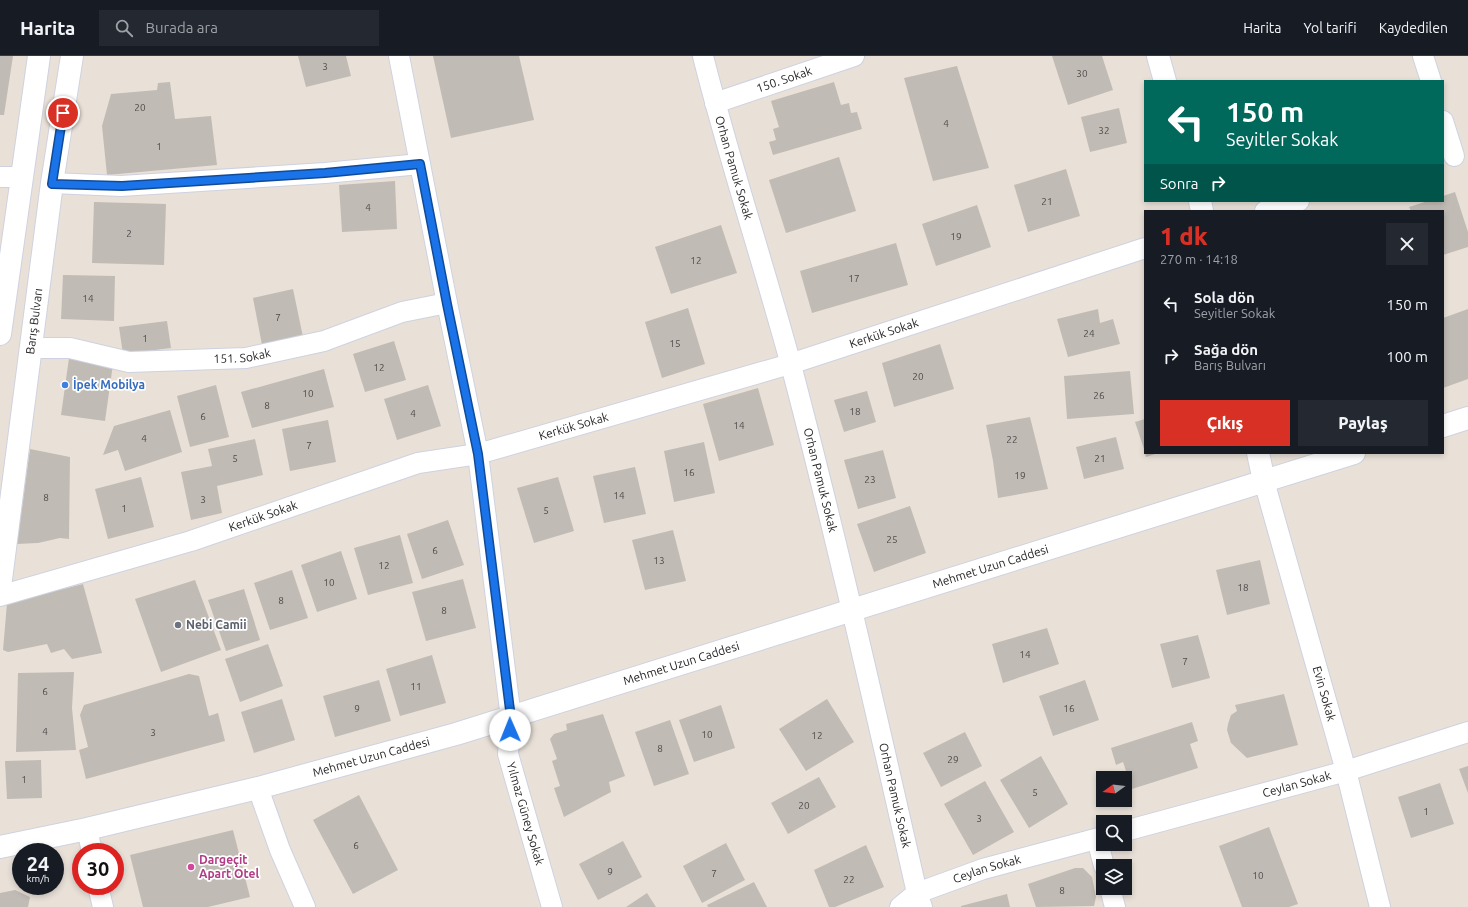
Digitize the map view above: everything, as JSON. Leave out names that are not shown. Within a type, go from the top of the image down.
[{"type":"street","points":[[0,334],[40,56]]},
{"type":"street","name":"Barış Bulvarı","points":[[0,587],[52,184],[72,56]]},
{"type":"street","name":"Yılmaz Güney Sokak","points":[[400,56],[447,304],[478,454],[511,718],[508,754],[552,907]]},
{"type":"street","name":"Orhan Pamuk Sokak","points":[[703,56],[715,103],[790,364],[853,610],[920,900]]},
{"type":"street","name":"150. Sokak","points":[[715,103],[854,56]]},
{"type":"street","points":[[1158,56],[1165,80]]},
{"type":"street","points":[[1423,56],[1431,80]]},
{"type":"street","points":[[1444,124],[1455,156]]},
{"type":"street","points":[[52,184],[122,186],[325,173],[420,164]]},
{"type":"street","points":[[0,177],[22,177]]},
{"type":"street","points":[[1268,210],[1296,202]]},
{"type":"street","name":"Kerkük Sokak","points":[[0,596],[191,541],[418,463],[478,454],[790,364],[1144,248]]},
{"type":"street","name":"151. Sokak","points":[[30,348],[70,348],[129,362],[246,358],[324,341],[402,312],[447,304]]},
{"type":"street","points":[[1444,426],[1468,418]]},
{"type":"street","points":[[1258,454],[1264,481]]},
{"type":"street","name":"Mehmet Uzun Caddesi","points":[[0,847],[88,829],[258,788],[511,718],[1351,454]]},
{"type":"street","name":"Evin Sokak","points":[[1264,481],[1346,771],[1380,907]]},
{"type":"street","name":"Ceylan Sokak","points":[[1132,829],[1346,771],[1468,732]]},
{"type":"street","points":[[258,788],[280,850],[305,907]]},
{"type":"street","points":[[88,829],[90,843]]},
{"type":"street","name":"Ceylan Sokak","points":[[900,907],[920,900],[983,869],[1096,839]]},
{"type":"street","points":[[100,895],[103,907]]},
{"type":"street","points":[[1112,895],[1115,907]]},
{"type":"building","points":[[0,56],[13,56],[4,115],[0,115]]},
{"type":"building","points":[[298,56],[346,56],[351,76],[306,87]]},
{"type":"building","points":[[433,56],[519,56],[534,120],[451,138]]},
{"type":"building","points":[[1052,56],[1102,56],[1113,90],[1068,105]]},
{"type":"building","points":[[957,66],[989,168],[933,181],[904,78]]},
{"type":"building","points":[[170,82],[175,119],[211,116],[217,165],[107,175],[102,126],[111,94],[157,90],[158,83]]},
{"type":"building","points":[[834,82],[841,105],[849,103],[851,113],[857,112],[862,129],[773,155],[769,142],[776,140],[773,129],[779,127],[771,101]]},
{"type":"building","points":[[1119,108],[1127,143],[1090,152],[1081,117]]},
{"type":"building","points":[[839,157],[856,211],[786,233],[769,180]]},
{"type":"building","points":[[1066,169],[1080,216],[1028,232],[1014,185]]},
{"type":"building","points":[[395,181],[397,229],[342,232],[339,185]]},
{"type":"building","points":[[1455,192],[1468,232],[1468,247],[1444,255],[1444,210],[1410,210],[1409,207],[1425,202],[1444,202],[1444,196]]},
{"type":"building","points":[[94,202],[166,204],[164,265],[92,263]]},
{"type":"building","points":[[977,205],[991,247],[936,266],[922,224]]},
{"type":"building","points":[[721,225],[737,273],[671,294],[655,247]]},
{"type":"building","points":[[896,243],[908,285],[812,313],[800,271]]},
{"type":"building","points":[[63,275],[115,276],[114,321],[61,319]]},
{"type":"building","points":[[293,289],[303,337],[262,345],[253,298]]},
{"type":"building","points":[[688,308],[705,364],[662,378],[645,322]]},
{"type":"building","points":[[1098,309],[1100,323],[1113,319],[1120,344],[1068,357],[1057,319]]},
{"type":"building","points":[[1468,309],[1468,379],[1444,388],[1444,318]]},
{"type":"building","points":[[167,321],[171,348],[123,354],[119,327]]},
{"type":"building","points":[[394,341],[406,380],[365,392],[353,354]]},
{"type":"building","points":[[940,344],[954,389],[894,407],[882,363]]},
{"type":"building","points":[[69,358],[113,364],[105,421],[61,415]]},
{"type":"building","points":[[324,369],[334,407],[252,428],[241,392]]},
{"type":"building","points":[[1130,371],[1134,414],[1067,419],[1064,376]]},
{"type":"building","points":[[216,385],[229,437],[190,447],[177,396]]},
{"type":"building","points":[[428,385],[441,426],[397,440],[384,399]]},
{"type":"building","points":[[758,388],[774,445],[719,461],[703,404]]},
{"type":"building","points":[[867,391],[876,422],[844,432],[834,400]]},
{"type":"building","points":[[170,410],[182,452],[125,471],[118,450],[103,455],[114,426]]},
{"type":"building","points":[[1030,417],[1048,489],[998,498],[986,425]]},
{"type":"building","points":[[1144,419],[1144,449],[1135,422]]},
{"type":"building","points":[[328,420],[336,462],[290,471],[282,429]]},
{"type":"building","points":[[1116,437],[1124,469],[1084,479],[1076,447]]},
{"type":"building","points":[[255,439],[263,475],[217,486],[222,513],[191,520],[181,472],[212,466],[208,449]]},
{"type":"building","points":[[704,442],[715,493],[674,502],[664,451]]},
{"type":"building","points":[[30,449],[70,457],[69,539],[60,538],[38,543],[17,544]]},
{"type":"building","points":[[883,450],[896,498],[858,509],[844,460]]},
{"type":"building","points":[[1145,454],[1155,454],[1146,457]]},
{"type":"building","points":[[635,467],[646,514],[604,523],[593,476]]},
{"type":"building","points":[[141,477],[154,527],[108,539],[95,489]]},
{"type":"building","points":[[558,477],[574,531],[534,543],[517,488]]},
{"type":"building","points":[[910,506],[926,553],[874,572],[857,524]]},
{"type":"building","points":[[448,520],[464,565],[422,579],[407,534]]},
{"type":"building","points":[[673,530],[686,581],[645,590],[632,540]]},
{"type":"building","points":[[400,535],[413,583],[368,595],[354,548]]},
{"type":"building","points":[[341,551],[357,599],[317,612],[301,565]]},
{"type":"building","points":[[1260,560],[1270,604],[1227,615],[1216,570]]},
{"type":"building","points":[[292,570],[308,618],[270,630],[254,583]]},
{"type":"building","points":[[463,579],[476,628],[426,641],[412,592]]},
{"type":"building","name":"Nebi Camii","points":[[195,580],[221,650],[161,672],[135,599]]},
{"type":"building","points":[[83,584],[102,653],[72,659],[64,649],[51,653],[47,644],[8,652],[3,650],[7,603]]},
{"type":"building","points":[[244,589],[260,640],[226,651],[208,600]]},
{"type":"building","points":[[1047,628],[1059,664],[1003,683],[992,644]]},
{"type":"building","points":[[1198,635],[1210,678],[1172,688],[1160,644]]},
{"type":"building","points":[[268,644],[283,686],[240,702],[225,659]]},
{"type":"building","points":[[432,655],[446,703],[400,716],[386,669]]},
{"type":"building","points":[[74,672],[72,708],[76,750],[16,752],[18,673]]},
{"type":"building","points":[[189,674],[199,676],[209,716],[218,713],[225,741],[86,779],[79,750],[88,747],[80,715],[84,705]]},
{"type":"building","points":[[379,680],[391,721],[335,737],[323,696]]},
{"type":"building","points":[[1085,680],[1099,720],[1053,736],[1039,696]]},
{"type":"building","points":[[1284,694],[1298,745],[1247,758],[1231,743],[1227,730],[1231,715],[1237,711],[1235,705]]},
{"type":"building","points":[[282,699],[295,740],[254,753],[241,712]]},
{"type":"building","points":[[827,699],[854,742],[806,771],[779,729]]},
{"type":"building","points":[[721,705],[735,748],[694,762],[679,720]]},
{"type":"building","points":[[603,714],[625,776],[609,782],[611,792],[564,817],[554,788],[560,786],[552,761],[557,759],[550,739],[554,734],[567,730],[566,724]]},
{"type":"building","points":[[670,720],[689,774],[654,786],[635,732]]},
{"type":"building","points":[[1192,722],[1198,741],[1190,744],[1198,768],[1132,789],[1132,771],[1126,771],[1123,762],[1116,765],[1111,748]]},
{"type":"building","points":[[965,732],[982,766],[941,787],[923,753]]},
{"type":"building","points":[[1041,756],[1068,804],[1029,828],[1000,780]]},
{"type":"building","points":[[41,760],[42,798],[7,799],[5,761]]},
{"type":"building","points":[[1468,766],[1468,793],[1459,769]]},
{"type":"building","points":[[819,777],[836,807],[788,834],[771,803]]},
{"type":"building","points":[[985,781],[1014,832],[973,855],[944,804]]},
{"type":"building","points":[[1440,783],[1454,824],[1411,838],[1398,797]]},
{"type":"building","points":[[359,795],[398,870],[353,894],[313,820]]},
{"type":"building","points":[[1269,827],[1298,904],[1289,907],[1242,907],[1219,846]]},
{"type":"building","points":[[233,830],[250,897],[208,907],[143,907],[130,855]]},
{"type":"building","points":[[623,841],[642,877],[598,900],[579,864]]},
{"type":"building","points":[[726,843],[745,880],[702,903],[683,866]]},
{"type":"building","points":[[866,845],[884,887],[835,907],[829,907],[814,870]]},
{"type":"building","points":[[1075,868],[1083,868],[1092,877],[1096,897],[1094,906],[1036,907],[1028,884]]},
{"type":"building","points":[[754,882],[767,907],[708,907],[707,905]]},
{"type":"building","points":[[12,891],[12,895],[26,895],[30,897],[28,907],[0,907],[0,893]]},
{"type":"building","points":[[647,893],[656,907],[626,907]]},
{"type":"building","points":[[1007,894],[1010,907],[961,907],[961,906]]},
{"type":"place","name":"İpek Mobilya","points":[[65,385]]},
{"type":"place","name":"Nebi Camii","points":[[178,625]]},
{"type":"place","name":"Dargeçit Apart Otel","points":[[191,867]]},
{"type":"route","points":[[63,113],[52,184],[122,186],[325,173],[420,164],[478,454],[511,718],[510,730]]}]
